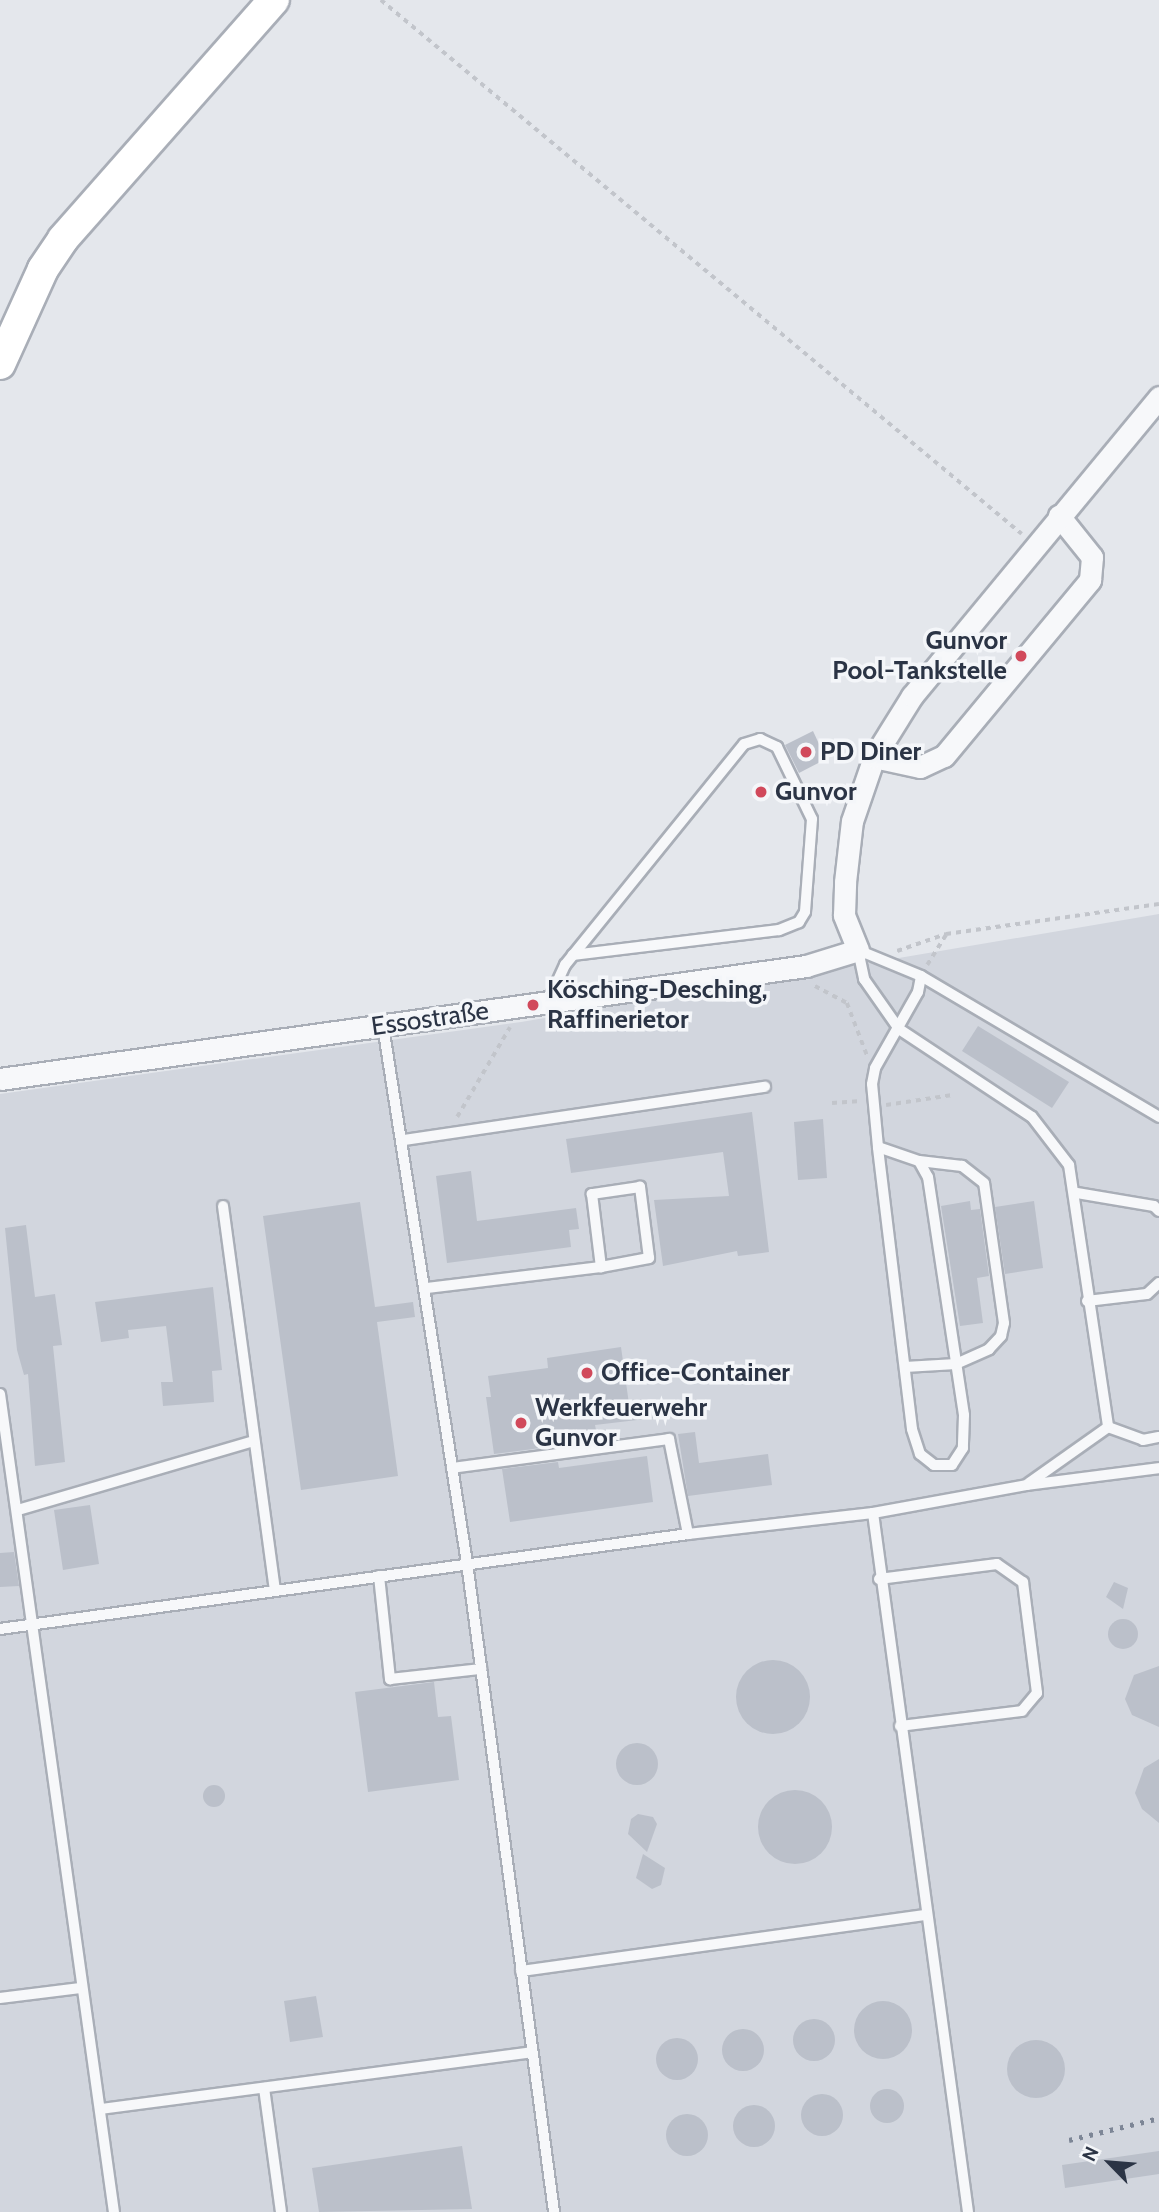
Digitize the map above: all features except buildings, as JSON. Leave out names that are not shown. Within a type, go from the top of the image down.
[{"type":"street","points":[[0,364],[43,269],[63,239],[274,0]]},
{"type":"street","points":[[858,950],[844,915],[845,882],[852,821],[874,757],[912,696],[1159,397]]},
{"type":"street","points":[[874,757],[920,766],[944,756],[1090,580],[1092,557],[1059,516]]},
{"type":"street","name":"Essostraße","points":[[0,1079],[806,966],[858,950]]},
{"type":"lane","points":[[548,1003],[553,985],[573,956],[744,744],[760,739],[778,747],[812,819],[805,912],[799,922],[779,930],[573,956]]},
{"type":"lane","points":[[1108,1427],[1087,1301],[1077,1193],[1069,1165],[1032,1117],[899,1029],[864,979],[858,950],[921,975],[1159,1116]]},
{"type":"lane","points":[[919,1161],[928,1177],[964,1415],[963,1448],[952,1465],[934,1465],[920,1454],[912,1429],[874,1103],[876,1069],[899,1029],[921,975]]},
{"type":"lane","points":[[383,1026],[404,1140],[467,1563],[554,2212]]},
{"type":"lane","points":[[404,1140],[765,1087]]},
{"type":"lane","points":[[878,1147],[919,1161],[962,1166],[984,1183],[1004,1323],[1001,1336],[989,1349],[956,1364],[905,1367]]},
{"type":"lane","points":[[427,1288],[601,1267],[649,1258],[640,1187],[592,1194],[601,1267]]},
{"type":"lane","points":[[1077,1193],[1154,1206],[1159,1211]]},
{"type":"lane","points":[[223,1206],[275,1590]]},
{"type":"lane","points":[[1087,1301],[1147,1294],[1159,1283]]},
{"type":"lane","points":[[0,1394],[35,1624],[80,1988],[101,2109],[114,2212]]},
{"type":"lane","points":[[1108,1427],[1143,1440],[1159,1437]]},
{"type":"lane","points":[[1027,1485],[1108,1427]]},
{"type":"lane","points":[[452,1468],[669,1439],[688,1534]]},
{"type":"lane","points":[[18,1510],[254,1441]]},
{"type":"lane","points":[[0,1629],[467,1563],[873,1513],[1027,1485],[1159,1468]]},
{"type":"lane","points":[[873,1513],[879,1579],[968,2212]]},
{"type":"lane","points":[[879,1579],[997,1564],[1023,1582],[1037,1693],[1022,1711],[900,1726]]},
{"type":"lane","points":[[379,1576],[390,1679],[481,1669]]},
{"type":"lane","points":[[522,1971],[925,1915]]},
{"type":"lane","points":[[0,1998],[80,1988]]},
{"type":"lane","points":[[101,2109],[532,2052]]},
{"type":"lane","points":[[264,2088],[281,2212]]},
{"type":"path","points":[[381,0],[1035,545]]},
{"type":"path","points":[[886,959],[905,946],[946,934],[1159,904]]},
{"type":"path","points":[[807,987],[820,985],[847,1003],[876,1069]]},
{"type":"path","points":[[447,1134],[522,1006]]},
{"type":"path","points":[[832,1103],[874,1103],[887,1106],[952,1096]]},
{"type":"shaded area","points":[[1159,914],[1159,2212],[0,2212],[0,1094],[521,1022]]},
{"type":"railway","points":[[1069,2140],[1159,2118]]},
{"type":"place","name":"Gunvor Pool-Tankstelle","points":[[1021,656]]},
{"type":"place","name":"PD Diner","points":[[806,752]]},
{"type":"place","name":"Gunvor","points":[[761,792]]},
{"type":"place","name":"Kösching-Desching, Raffinerietor","points":[[533,1005]]},
{"type":"place","name":"Office-Container","points":[[587,1373]]},
{"type":"place","name":"Werkfeuerwehr Gunvor","points":[[521,1423]]}]
